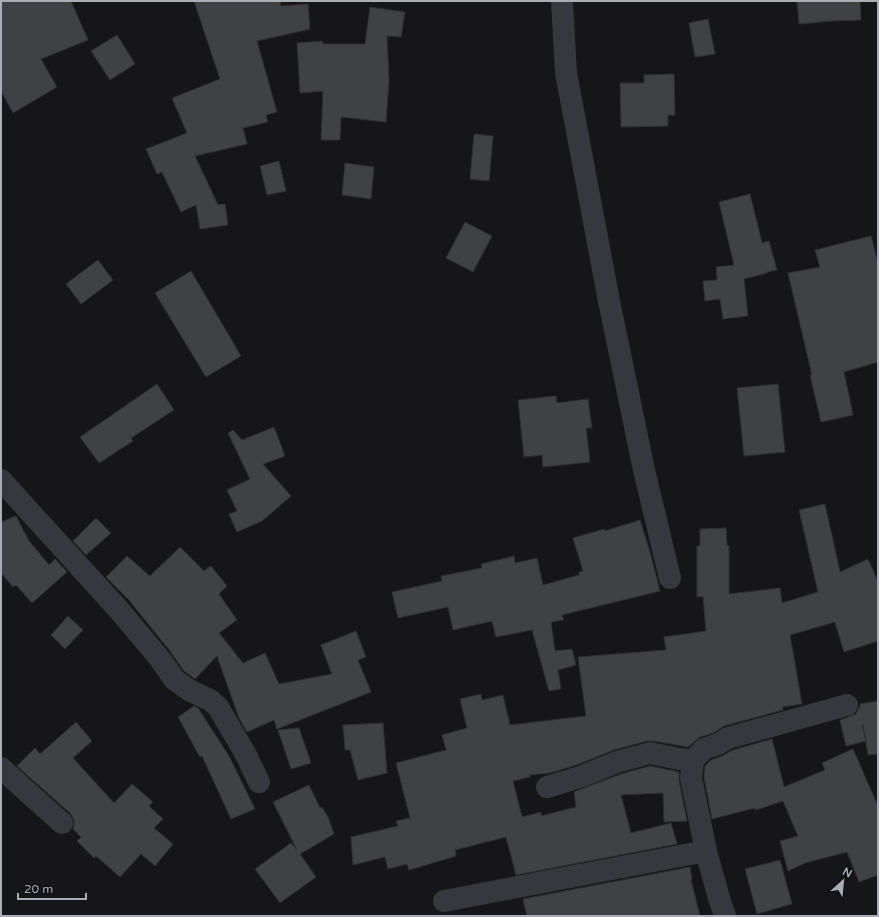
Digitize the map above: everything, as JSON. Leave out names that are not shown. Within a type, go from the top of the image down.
[{"type":"street","points":[[562,1],[567,81],[609,301],[644,470],[670,578]]},
{"type":"street","points":[[1,480],[119,610],[175,680],[189,690],[210,700],[218,707],[245,753],[259,782]]},
{"type":"street","points":[[725,916],[706,851],[691,778],[693,760],[704,749],[718,744],[728,738],[847,705]]},
{"type":"street","points":[[547,787],[580,777],[616,762],[650,753],[679,759],[693,760]]},
{"type":"street","points":[[1,768],[62,823]]},
{"type":"street","points":[[444,901],[706,851]]},
{"type":"building","points":[[1,1],[71,1],[88,40],[41,59],[57,87],[13,113],[1,91]]},
{"type":"building","points":[[194,1],[280,1],[281,6],[308,4],[310,29],[257,41],[277,112],[266,115],[268,122],[243,128],[247,144],[195,156],[218,205],[225,204],[228,225],[200,229],[196,205],[181,212],[162,172],[157,174],[146,149],[187,133],[172,98],[220,79]]},
{"type":"building","points":[[797,1],[860,1],[861,20],[799,24]]},
{"type":"building","points":[[370,7],[405,12],[401,37],[387,36],[389,81],[386,122],[341,117],[340,140],[321,140],[323,91],[300,93],[297,43],[322,41],[323,44],[365,44]]},
{"type":"building","points":[[708,19],[715,54],[695,57],[689,23]]},
{"type":"building","points":[[117,35],[135,64],[110,80],[91,51]]},
{"type":"building","points":[[674,74],[675,115],[668,115],[668,126],[621,127],[620,83],[644,83],[644,75]]},
{"type":"building","points":[[474,134],[493,136],[489,181],[470,179]]},
{"type":"building","points":[[279,161],[286,191],[267,195],[260,166]]},
{"type":"building","points":[[345,163],[374,167],[371,199],[342,195]]},
{"type":"building","points":[[750,194],[762,243],[769,241],[777,270],[744,279],[748,316],[723,319],[720,299],[705,301],[703,281],[717,280],[716,267],[734,265],[719,202]]},
{"type":"building","points":[[465,222],[492,236],[473,272],[446,258]]},
{"type":"building","points":[[871,236],[878,263],[878,362],[844,372],[853,415],[821,422],[810,375],[812,375],[788,273],[820,267],[815,250]]},
{"type":"building","points":[[98,260],[113,280],[81,304],[66,284]]},
{"type":"building","points":[[191,271],[241,356],[206,377],[155,293]]},
{"type":"building","points":[[157,384],[174,410],[131,438],[133,441],[99,463],[80,437]]},
{"type":"building","points":[[778,384],[785,452],[744,456],[737,388]]},
{"type":"building","points":[[556,396],[557,403],[588,399],[592,428],[586,428],[590,462],[543,467],[542,455],[524,457],[518,400]]},
{"type":"building","points":[[274,427],[285,456],[263,464],[291,496],[262,521],[237,532],[229,514],[237,511],[227,490],[250,479],[228,433],[233,430],[242,440]]},
{"type":"building","points":[[825,504],[840,572],[868,559],[878,581],[878,641],[844,652],[835,622],[790,635],[802,704],[782,707],[783,710],[724,726],[713,733],[700,737],[688,747],[647,741],[614,750],[576,765],[550,773],[529,775],[530,777],[513,781],[522,817],[541,812],[541,816],[576,807],[574,792],[621,774],[650,766],[679,772],[679,781],[687,821],[664,822],[663,793],[621,795],[631,833],[671,823],[677,844],[516,875],[506,837],[455,850],[456,856],[409,870],[407,864],[388,869],[385,857],[353,865],[351,837],[398,826],[396,821],[410,818],[396,763],[446,750],[442,735],[467,728],[460,699],[481,694],[482,700],[503,695],[510,725],[586,716],[578,657],[666,650],[664,637],[706,631],[703,596],[697,597],[697,546],[700,546],[700,529],[726,528],[727,546],[729,546],[729,594],[780,588],[782,603],[818,592],[799,510]]},
{"type":"building","points":[[16,516],[29,541],[49,565],[55,559],[67,572],[32,603],[16,585],[13,587],[1,573],[1,522]]},
{"type":"building","points":[[96,518],[111,533],[86,555],[73,541]]},
{"type":"building","points":[[640,520],[660,591],[562,615],[564,620],[551,622],[555,651],[572,649],[576,665],[558,670],[561,689],[549,691],[532,630],[496,637],[492,621],[453,630],[448,607],[398,618],[392,592],[442,581],[441,576],[482,568],[481,564],[514,556],[515,563],[537,558],[543,585],[579,575],[579,572],[583,571],[573,538],[604,529],[605,531]]},
{"type":"building","points":[[180,547],[204,571],[211,566],[227,586],[219,594],[237,620],[219,633],[243,663],[265,653],[279,684],[332,674],[321,645],[356,631],[366,657],[358,660],[371,692],[277,729],[274,720],[247,732],[239,718],[217,656],[195,679],[184,671],[129,600],[106,577],[127,556],[150,576]]},
{"type":"building","points":[[68,616],[83,630],[65,649],[51,635]]},
{"type":"building","points":[[878,701],[878,754],[868,755],[866,741],[846,746],[840,720],[856,714],[860,704]]},
{"type":"building","points":[[194,706],[198,708],[229,756],[255,809],[231,819],[202,756],[200,757],[178,717]]},
{"type":"building","points":[[76,722],[92,741],[73,758],[114,803],[132,784],[153,802],[149,806],[163,819],[154,828],[173,844],[155,866],[141,854],[120,877],[96,856],[94,858],[77,841],[81,837],[73,829],[74,820],[71,814],[17,766],[35,748],[40,754]]},
{"type":"building","points":[[383,723],[387,773],[358,780],[350,750],[345,750],[343,725]]},
{"type":"building","points":[[299,728],[311,763],[291,769],[278,730]]},
{"type":"building","points":[[772,739],[784,787],[825,770],[822,763],[853,749],[878,806],[878,875],[859,882],[847,852],[805,863],[788,871],[780,841],[798,836],[783,801],[756,810],[755,808],[712,819],[704,777],[705,766],[711,760],[733,750]]},
{"type":"building","points":[[309,785],[320,808],[322,807],[328,817],[334,834],[300,854],[316,877],[280,903],[255,869],[291,843],[297,850],[273,802]]},
{"type":"building","points":[[780,860],[792,904],[757,914],[745,869]]},
{"type":"building","points":[[690,867],[691,880],[700,916],[527,916],[523,899]]}]
